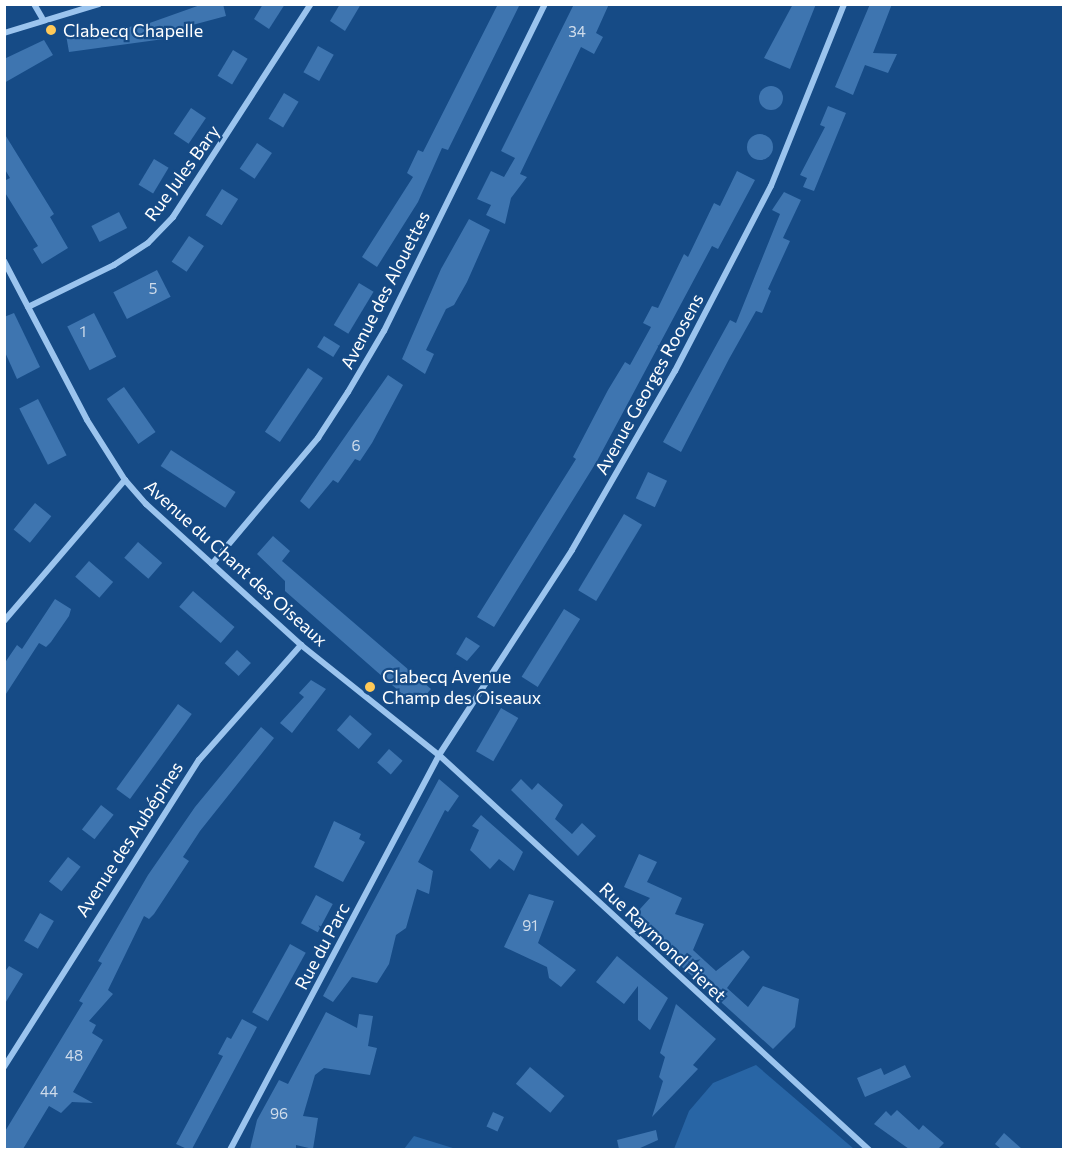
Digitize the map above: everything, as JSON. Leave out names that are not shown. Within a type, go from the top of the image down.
[{"type":"street","points":[[34,4],[42,18]]},
{"type":"street","points":[[4,33],[42,18],[99,4]]},
{"type":"street","name":"Rue Jules Bary","points":[[28,307],[114,265],[148,243],[173,217],[311,4]]},
{"type":"street","name":"Avenue des Alouettes","points":[[212,564],[318,438],[354,382],[384,331],[545,4]]},
{"type":"street","name":"Avenue Georges Roosens","points":[[439,755],[572,550],[675,371],[771,186],[844,4]]},
{"type":"street","name":"Avenue du Chant des Oiseaux","points":[[4,261],[87,420],[125,480],[301,645],[439,755]]},
{"type":"street","points":[[4,621],[125,480]]},
{"type":"street","name":"Avenue des Aubépines","points":[[4,1067],[199,760],[301,645]]},
{"type":"street","name":"Rue du Parc","points":[[230,1149],[439,755]]},
{"type":"street","name":"Rue Raymond Pieret","points":[[439,755],[869,1149]]},
{"type":"shaded area","points":[[756,1065],[854,1149],[674,1149],[689,1111],[713,1083]]},
{"type":"shaded area","points":[[414,1136],[456,1149],[404,1149]]},
{"type":"building","points":[[203,4],[223,4],[226,16],[170,31],[171,35],[164,39],[69,52],[66,35],[144,25]]},
{"type":"building","points":[[263,4],[285,4],[269,29],[254,19]]},
{"type":"building","points":[[340,4],[361,4],[345,31],[330,21]]},
{"type":"building","points":[[498,4],[520,4],[448,150],[442,148],[418,202],[377,267],[362,257],[413,177],[407,173],[418,150],[423,152]]},
{"type":"building","points":[[574,4],[609,4],[596,33],[603,37],[594,54],[581,47],[520,174],[527,177],[511,198],[505,224],[486,215],[491,205],[477,199],[491,171],[504,177],[515,158],[501,151]]},
{"type":"building","points":[[793,4],[816,4],[790,69],[764,58]]},
{"type":"building","points":[[870,4],[892,4],[873,53],[897,54],[888,73],[865,65],[853,95],[835,87]]},
{"type":"building","points":[[44,40],[53,55],[4,83],[4,59]]},
{"type":"building","points":[[318,46],[334,55],[319,81],[303,72]]},
{"type":"building","points":[[233,50],[248,59],[232,84],[218,76]]},
{"type":"building","points":[[766,86],[776,86],[783,93],[783,103],[776,110],[766,110],[759,103],[759,93]]},
{"type":"building","points":[[284,93],[299,102],[283,127],[269,119]]},
{"type":"building","points":[[828,106],[846,113],[814,191],[803,187],[807,178],[800,175],[825,127],[820,125]]},
{"type":"building","points":[[191,108],[206,118],[189,144],[174,134]]},
{"type":"building","points":[[4,133],[54,214],[50,217],[68,248],[42,264],[33,249],[38,246],[4,191],[4,181],[10,178],[4,168]]},
{"type":"building","points":[[760,134],[769,138],[773,147],[769,156],[760,160],[751,156],[747,147],[751,138]]},
{"type":"building","points":[[257,143],[272,153],[255,179],[240,169]]},
{"type":"building","points":[[154,159],[169,168],[153,193],[139,185]]},
{"type":"building","points":[[737,171],[755,180],[718,249],[712,246],[597,461],[494,627],[477,617],[576,459],[573,457],[608,390],[625,362],[630,365],[651,327],[643,323],[652,306],[658,308],[684,254],[688,257],[714,203],[720,206]]},
{"type":"building","points":[[222,189],[238,199],[222,225],[206,215]]},
{"type":"building","points":[[784,192],[801,200],[783,238],[790,241],[768,289],[771,291],[762,313],[756,311],[729,359],[681,452],[663,442],[730,320],[736,323],[780,214],[772,210]]},
{"type":"building","points":[[119,212],[127,228],[100,242],[91,226]]},
{"type":"building","points":[[469,219],[490,230],[467,282],[454,305],[446,309],[426,350],[434,354],[425,374],[402,359],[441,269]]},
{"type":"building","points":[[189,236],[204,246],[187,272],[172,262]]},
{"type":"building","points":[[157,270],[171,297],[127,319],[113,292]]},
{"type":"building","points":[[359,283],[374,292],[348,334],[334,325]]},
{"type":"building","points":[[14,313],[40,367],[17,379],[4,350],[4,317]]},
{"type":"building","points":[[94,313],[116,357],[90,370],[67,327]]},
{"type":"building","points":[[324,336],[340,346],[333,357],[317,347]]},
{"type":"building","points":[[308,368],[323,378],[280,442],[265,432]]},
{"type":"building","points":[[388,375],[403,385],[372,443],[360,461],[355,459],[338,483],[333,480],[309,509],[300,501]]},
{"type":"building","points":[[124,387],[156,432],[138,444],[107,399]]},
{"type":"building","points":[[38,399],[67,455],[48,465],[19,409]]},
{"type":"building","points":[[171,450],[236,492],[225,508],[161,466]]},
{"type":"building","points":[[648,472],[667,481],[655,507],[636,498]]},
{"type":"building","points":[[35,503],[51,516],[30,543],[14,529]]},
{"type":"building","points":[[624,514],[642,525],[596,601],[578,590]]},
{"type":"building","points":[[273,536],[290,551],[282,561],[431,689],[416,706],[285,591],[285,581],[257,554]]},
{"type":"building","points":[[138,542],[162,563],[148,579],[124,558]]},
{"type":"building","points":[[89,561],[113,582],[99,598],[75,577]]},
{"type":"building","points":[[193,591],[235,627],[221,643],[179,607]]},
{"type":"building","points":[[55,599],[71,609],[69,616],[46,647],[39,643],[4,697],[4,664],[17,645],[22,649]]},
{"type":"building","points":[[564,609],[580,619],[538,687],[522,677]]},
{"type":"building","points":[[466,637],[480,646],[467,661],[456,654]]},
{"type":"building","points":[[237,650],[251,663],[239,676],[225,663]]},
{"type":"building","points":[[311,680],[326,689],[292,733],[280,723],[304,697],[299,693]]},
{"type":"building","points":[[178,704],[192,714],[130,799],[116,789]]},
{"type":"building","points":[[501,708],[518,718],[493,761],[476,751]]},
{"type":"building","points":[[350,715],[372,734],[359,749],[337,730]]},
{"type":"building","points":[[261,727],[274,738],[200,831],[183,857],[189,861],[154,914],[149,919],[144,916],[108,990],[113,994],[89,1021],[96,1025],[92,1033],[103,1040],[73,1092],[93,1103],[72,1102],[61,1113],[49,1106],[23,1149],[4,1149],[4,1133],[83,1003],[79,1001],[102,963],[98,961],[148,875],[195,807]]},
{"type":"building","points":[[389,749],[403,761],[391,774],[377,763]]},
{"type":"building","points":[[439,779],[459,796],[448,812],[445,810],[418,862],[433,871],[429,894],[417,889],[406,928],[396,935],[389,964],[377,983],[352,977],[333,1002],[323,996]]},
{"type":"building","points":[[521,779],[532,790],[538,783],[563,805],[555,819],[572,834],[582,823],[596,836],[578,856],[511,790]]},
{"type":"building","points":[[101,805],[114,815],[95,839],[82,829]]},
{"type":"building","points":[[481,815],[523,852],[514,871],[499,859],[490,869],[470,850],[479,830],[472,826]]},
{"type":"building","points":[[334,821],[361,834],[359,839],[365,842],[343,882],[314,867]]},
{"type":"building","points":[[639,854],[657,862],[647,882],[682,898],[675,914],[704,924],[693,950],[716,971],[743,950],[750,957],[727,988],[748,1007],[763,986],[799,999],[795,1027],[773,1049],[630,920],[650,898],[624,887]]},
{"type":"building","points":[[68,857],[81,867],[62,891],[49,881]]},
{"type":"building","points":[[529,894],[554,901],[538,943],[576,970],[561,987],[549,978],[547,967],[504,947]]},
{"type":"building","points":[[316,895],[333,904],[318,932],[301,923]]},
{"type":"building","points":[[40,913],[54,921],[38,949],[24,941]]},
{"type":"building","points":[[290,944],[306,953],[268,1021],[252,1012]]},
{"type":"building","points":[[617,956],[668,998],[650,1030],[638,1020],[638,986],[624,1004],[596,982]]},
{"type":"building","points":[[9,966],[23,974],[4,1005],[4,973]]},
{"type":"building","points":[[676,1004],[716,1039],[693,1065],[698,1069],[652,1117],[663,1081],[659,1077],[665,1057],[660,1053]]},
{"type":"building","points":[[326,1012],[357,1028],[359,1014],[373,1016],[368,1046],[377,1048],[370,1075],[324,1068],[315,1075],[303,1116],[318,1118],[313,1149],[296,1145],[296,1149],[250,1149],[257,1120],[279,1080],[288,1084]]},
{"type":"building","points":[[242,1019],[257,1027],[192,1149],[176,1144],[223,1056],[218,1054],[227,1037],[231,1039]]},
{"type":"building","points":[[905,1065],[911,1077],[865,1097],[857,1078],[881,1068],[884,1075]]},
{"type":"building","points":[[530,1067],[564,1096],[550,1113],[516,1084]]},
{"type":"building","points":[[897,1110],[919,1130],[923,1125],[944,1143],[938,1149],[909,1149],[874,1124],[886,1111],[891,1116]]},
{"type":"building","points":[[493,1112],[504,1117],[497,1131],[486,1127]]},
{"type":"building","points":[[656,1130],[658,1140],[638,1149],[619,1149],[617,1140]]},
{"type":"building","points":[[1004,1133],[1022,1149],[1001,1149],[995,1144]]},
{"type":"place","name":"Clabecq Chapelle","points":[[51,30]]},
{"type":"place","name":"Clabecq Avenue Champ des Oiseaux","points":[[370,687]]}]
